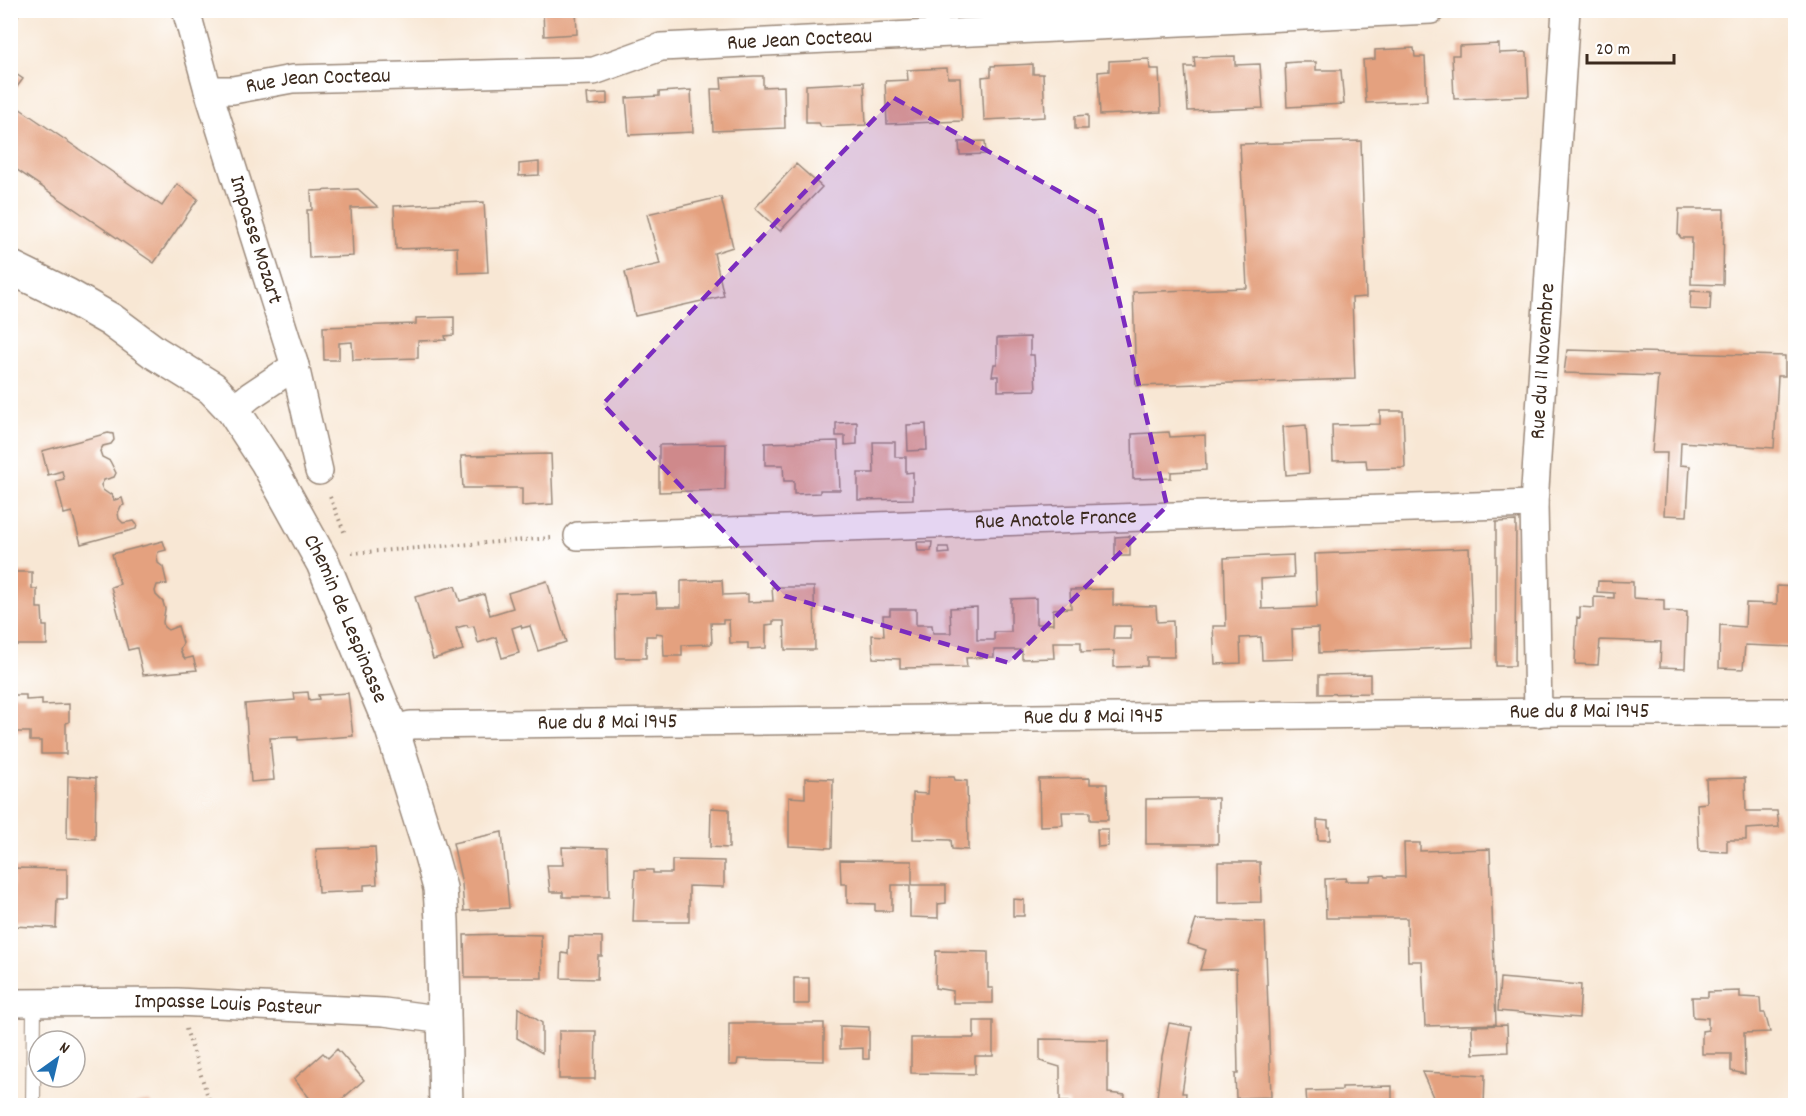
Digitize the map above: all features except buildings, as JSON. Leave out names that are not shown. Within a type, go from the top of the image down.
[{"type":"street","name":"Impasse Mozart","points":[[186,10],[208,90],[295,366],[319,471]]},
{"type":"street","name":"Rue Jean Cocteau","points":[[208,90],[233,90],[292,79],[594,70],[661,47],[1431,10]]},
{"type":"street","name":"Rue du 11 Novembre","points":[[1538,713],[1534,504],[1566,10]]},
{"type":"street","name":"Chemin de Lespinasse","points":[[10,267],[111,320],[154,352],[212,388],[233,410],[267,462],[323,563],[392,729],[440,888],[446,1106]]},
{"type":"street","points":[[233,410],[295,366]]},
{"type":"street","name":"Rue Anatole France","points":[[578,536],[1534,504]]},
{"type":"street","name":"Rue du 8 Mai 1945","points":[[392,729],[411,725],[1796,712]]},
{"type":"street","name":"Impasse Louis Pasteur","points":[[22,1003],[177,1002],[384,1012],[444,1020]]},
{"type":"lane","points":[[22,1003],[33,1106]]},
{"type":"path","points":[[319,471],[349,542]]},
{"type":"path","points":[[323,563],[353,552],[578,536]]},
{"type":"path","points":[[177,1002],[212,1106]]},
{"type":"highlighted area","points":[[894,98],[1099,214],[1167,506],[1009,663],[785,596],[603,404]]}]
